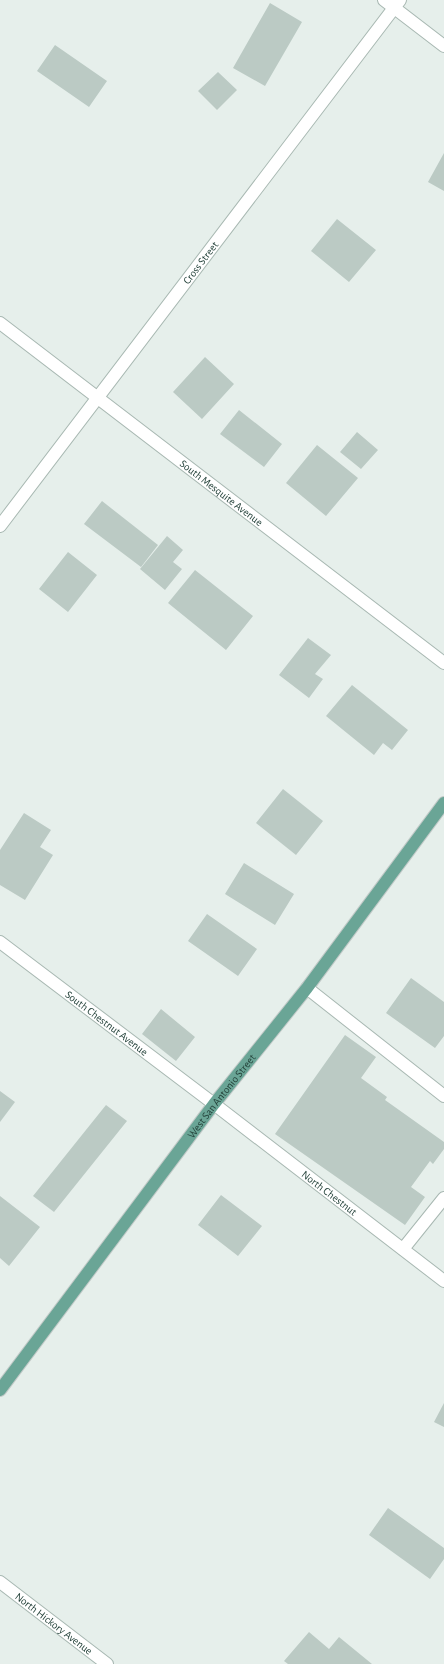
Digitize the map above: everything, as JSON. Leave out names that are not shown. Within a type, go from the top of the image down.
[{"type":"main road","name":"West San Antonio Street","points":[[0,1390],[214,1104],[308,988],[444,803]]},
{"type":"street","points":[[384,0],[397,4],[444,46]]},
{"type":"street","name":"Cross Street","points":[[0,526],[397,4]]},
{"type":"street","name":"South Mesquite Avenue","points":[[0,323],[444,663]]},
{"type":"street","name":"South Chestnut Avenue","points":[[0,942],[214,1104]]},
{"type":"street","points":[[308,988],[444,1096]]},
{"type":"street","name":"North Chestnut","points":[[214,1104],[444,1281]]},
{"type":"street","points":[[403,1249],[444,1198]]},
{"type":"street","name":"North Hickory Avenue","points":[[0,1582],[107,1664]]},
{"type":"building","points":[[270,3],[302,22],[265,86],[233,68]]},
{"type":"building","points":[[55,45],[107,81],[89,107],[37,71]]},
{"type":"building","points":[[218,72],[237,90],[217,110],[198,91]]},
{"type":"building","points":[[444,153],[444,191],[428,182]]},
{"type":"building","points":[[337,219],[376,250],[349,282],[311,251]]},
{"type":"building","points":[[205,357],[234,384],[202,419],[173,392]]},
{"type":"building","points":[[239,410],[282,444],[264,467],[220,434]]},
{"type":"building","points":[[357,432],[378,450],[361,469],[340,452]]},
{"type":"building","points":[[317,445],[358,478],[326,516],[286,483]]},
{"type":"building","points":[[102,501],[158,545],[141,567],[84,524]]},
{"type":"building","points":[[167,536],[183,550],[173,562],[182,569],[165,590],[140,569]]},
{"type":"building","points":[[68,552],[97,575],[68,612],[39,589]]},
{"type":"building","points":[[195,570],[253,616],[226,650],[168,603]]},
{"type":"building","points":[[308,638],[331,655],[315,674],[323,679],[309,698],[279,675]]},
{"type":"building","points":[[352,685],[408,730],[392,750],[383,743],[374,755],[326,716]]},
{"type":"building","points":[[283,789],[323,821],[296,855],[256,823]]},
{"type":"building","points":[[24,813],[51,830],[40,847],[53,855],[25,900],[0,885],[0,850]]},
{"type":"building","points":[[244,863],[294,894],[275,925],[225,894]]},
{"type":"building","points":[[207,914],[257,949],[238,976],[188,941]]},
{"type":"building","points":[[411,978],[444,1002],[444,1036],[435,1048],[386,1013]]},
{"type":"building","points":[[161,1009],[195,1037],[176,1061],[142,1034]]},
{"type":"building","points":[[345,1035],[376,1057],[361,1078],[387,1097],[385,1100],[444,1142],[444,1149],[433,1164],[430,1161],[411,1187],[425,1197],[405,1225],[275,1134]]},
{"type":"building","points":[[0,1091],[15,1102],[0,1122]]},
{"type":"building","points":[[106,1105],[127,1121],[54,1212],[33,1196]]},
{"type":"building","points":[[221,1195],[262,1226],[238,1256],[198,1225]]},
{"type":"building","points":[[0,1196],[40,1227],[9,1266],[0,1258]]},
{"type":"building","points":[[444,1403],[444,1427],[434,1422]]},
{"type":"building","points":[[388,1508],[444,1548],[444,1559],[430,1579],[369,1535]]},
{"type":"building","points":[[309,1632],[329,1649],[339,1637],[372,1664],[288,1664],[284,1661]]}]
